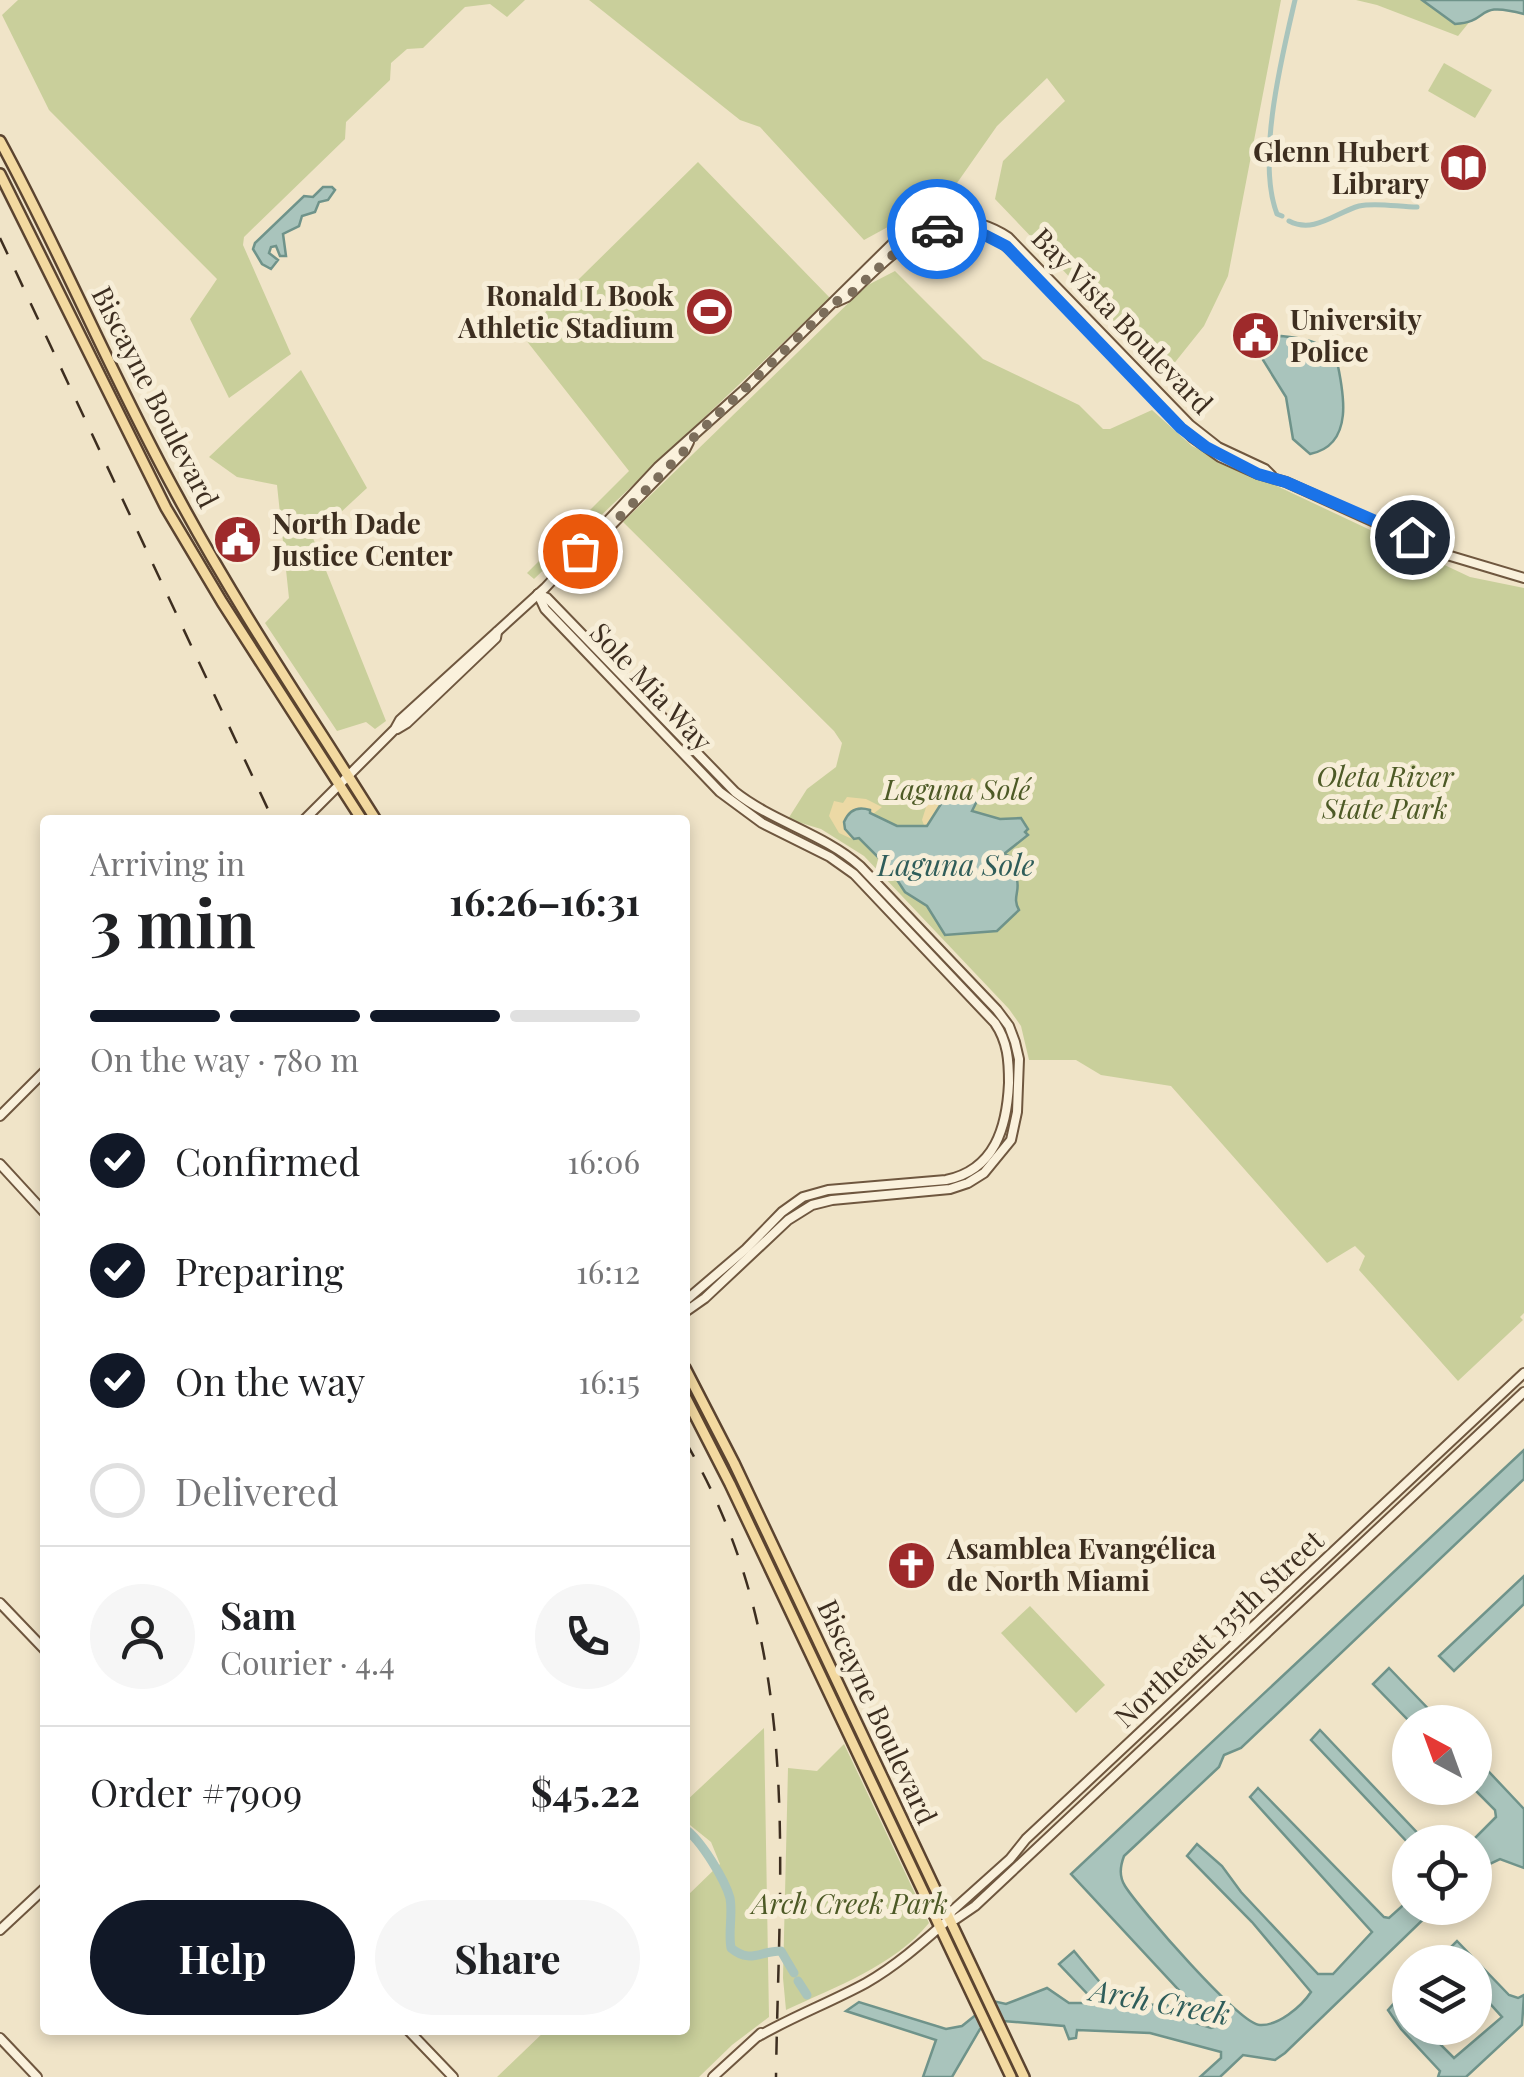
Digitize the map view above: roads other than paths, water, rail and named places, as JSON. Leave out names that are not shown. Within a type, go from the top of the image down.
[{"type":"main road","name":"Biscayne Boulevard","points":[[0,141],[179,500],[373,815]]},
{"type":"main road","name":"Biscayne Boulevard","points":[[0,174],[160,497],[359,815]]},
{"type":"main road","points":[[108,394],[122,387]]},
{"type":"main road","points":[[224,604],[244,620],[251,619]]},
{"type":"main road","name":"Biscayne Boulevard","points":[[690,1377],[899,1811],[944,1924]]},
{"type":"main road","points":[[690,1388],[698,1392]]},
{"type":"main road","points":[[690,1401],[708,1412]]},
{"type":"main road","name":"Biscayne Boulevard","points":[[690,1404],[983,2005],[988,2028],[1011,2077]]},
{"type":"main road","points":[[840,1715],[851,1710]]},
{"type":"main road","points":[[888,1816],[899,1811]]},
{"type":"main road","name":"Biscayne Boulevard","points":[[983,2005],[998,2023],[1024,2077]]},
{"type":"street","name":"Bay Vista Boulevard","points":[[872,262],[903,234],[932,222],[972,221],[1008,237],[1190,426],[1218,447],[1272,476]]},
{"type":"street","name":"Bay Vista Boulevard","points":[[865,279],[897,249],[922,233],[960,227],[981,231],[1000,241],[1181,428],[1220,456],[1447,555],[1524,578]]},
{"type":"street","points":[[835,302],[847,297],[865,279],[872,262]]},
{"type":"street","points":[[309,815],[395,730],[455,678],[496,638],[496,632],[580,551],[594,543],[689,442],[872,262]]},
{"type":"street","name":"Sole Mia Way","points":[[538,594],[541,604],[720,792],[748,814],[854,874],[995,1023],[1005,1041],[1009,1068],[1006,1120],[996,1145],[978,1165],[946,1180],[828,1190],[803,1198],[782,1212],[746,1250],[690,1298]]},
{"type":"street","name":"Sole Mia Way","points":[[538,594],[548,598],[735,792],[764,813],[860,866],[997,1010],[1012,1034],[1019,1059],[1014,1130],[1002,1154],[984,1173],[950,1189],[812,1205],[788,1220],[690,1308]]},
{"type":"street","points":[[0,1115],[40,1076]]},
{"type":"street","points":[[0,1164],[40,1208]]},
{"type":"street","name":"Northeast 135th Street","points":[[944,1924],[952,1911],[1010,1859],[1026,1839],[1524,1373]]},
{"type":"street","name":"Northeast 135th Street","points":[[713,2077],[773,2022],[864,1984],[944,1924],[969,1912],[1524,1392]]},
{"type":"street","points":[[1431,1463],[1440,1473]]},
{"type":"street","points":[[1299,1586],[1308,1596]]},
{"type":"street","points":[[0,1602],[40,1645]]},
{"type":"street","points":[[1161,1714],[1170,1724]]},
{"type":"street","points":[[0,1930],[40,1893]]},
{"type":"street","points":[[413,2035],[453,2077]]},
{"type":"street","points":[[0,2038],[38,2077]]},
{"type":"water","points":[[1422,0],[1524,0],[1524,14],[1490,10],[1474,20],[1455,24]]},
{"type":"water","points":[[323,187],[335,190],[328,200],[319,202],[315,212],[302,216],[299,226],[283,234],[286,256],[280,256],[276,246],[271,247],[269,253],[278,260],[271,269],[262,264],[253,249],[255,243],[304,196],[313,197]]},
{"type":"water","points":[[1281,336],[1318,344],[1336,357],[1343,401],[1340,429],[1324,449],[1310,454],[1293,439],[1286,397],[1263,360],[1267,344]]},
{"type":"water","name":"Laguna Sole","points":[[962,790],[975,796],[972,811],[1000,819],[1021,818],[1028,835],[1004,854],[1013,858],[1019,910],[997,931],[945,935],[927,906],[905,892],[890,869],[845,829],[844,822],[851,812],[862,808],[897,826],[927,826],[946,796]]},
{"type":"water","points":[[1524,1450],[1524,1479],[1241,1748],[1224,1755],[1219,1767],[1124,1856],[1122,1879],[1134,1898],[1212,1987],[1260,2025],[1288,2014],[1311,1992],[1252,1922],[1187,1856],[1197,1844],[1222,1866],[1241,1892],[1318,1974],[1333,1974],[1372,1932],[1250,1797],[1258,1788],[1384,1917],[1392,1915],[1392,1925],[1417,1925],[1392,1945],[1392,1950],[1285,2053],[1275,2060],[1243,2055],[1220,2077],[1200,2077],[1221,2058],[1221,2052],[1150,2033],[1077,2030],[1076,2038],[1069,2039],[1064,2026],[1003,2021],[980,2029],[952,2077],[923,2077],[936,2040],[846,2011],[859,2002],[946,2029],[962,2026],[993,2001],[1006,2004],[1047,1988],[1069,2003],[1096,2003],[1059,1964],[1074,1951],[1118,2004],[1167,2005],[1172,2009],[1168,2014],[1211,2028],[1217,2026],[1219,2021],[1202,2004],[1190,2002],[1071,1874]]},
{"type":"water","points":[[1524,1576],[1524,1604],[1454,1671],[1439,1656]]},
{"type":"water","points":[[1389,1668],[1425,1705],[1393,1705],[1373,1684]]},
{"type":"water","points":[[1320,1730],[1410,1825],[1392,1826],[1311,1740]]},
{"type":"water","points":[[1492,1775],[1524,1809],[1524,1868],[1500,1859],[1492,1863],[1492,1825],[1488,1825],[1496,1817],[1490,1805]]},
{"type":"water","points":[[1492,1977],[1509,1995],[1524,1995],[1522,2025],[1466,2077],[1438,2077],[1440,2071],[1416,2045],[1441,2045],[1454,2058],[1469,2045],[1492,2045],[1492,2026],[1502,2017],[1492,2006]]},
{"type":"waterway","points":[[1282,216],[1277,214],[1271,192],[1270,137],[1295,0]]},
{"type":"waterway","points":[[1289,221],[1316,224],[1366,205],[1417,207]]},
{"type":"waterway","name":"Arch Creek","points":[[690,1833],[727,1890],[731,1904],[731,1948],[750,1956],[781,1951],[794,1973]]},
{"type":"waterway","name":"Arch Creek","points":[[798,1981],[807,1995]]},
{"type":"railway","points":[[0,238],[271,815]]},
{"type":"railway","points":[[690,1451],[723,1517],[750,1594],[767,1672],[780,1831],[776,2077]]},
{"type":"place","name":"Glenn Hubert Library","points":[[1464,168]]},
{"type":"place","name":"Ronald L Book Athletic Stadium","points":[[709,312]]},
{"type":"place","name":"University Police","points":[[1255,336]]},
{"type":"place","name":"North Dade Justice Center","points":[[237,540]]},
{"type":"place","name":"Asamblea Evangélica de North Miami","points":[[912,1565]]},
{"type":"park label","name":"Laguna Solé","points":[[957,790]]},
{"type":"park label","name":"Oleta River State Park","points":[[1385,793]]},
{"type":"park label","name":"Arch Creek Park","points":[[850,1904]]}]
